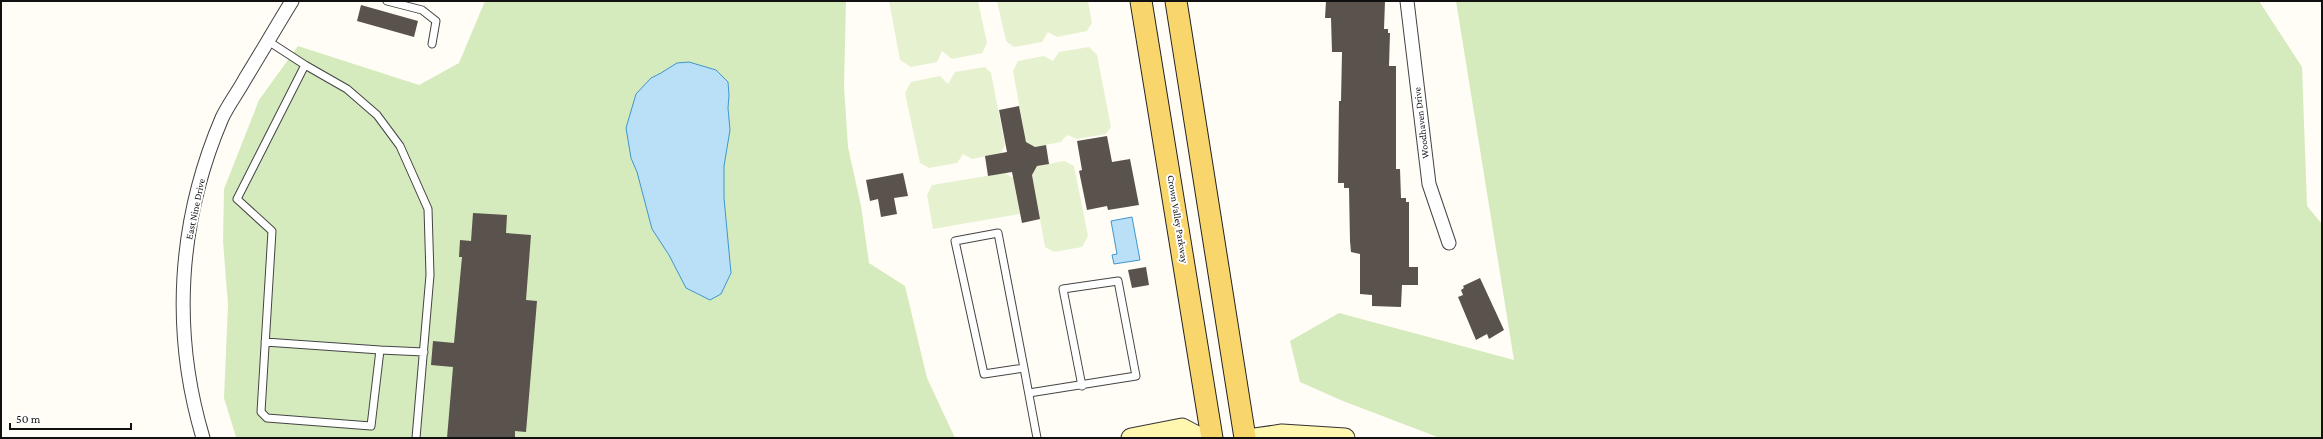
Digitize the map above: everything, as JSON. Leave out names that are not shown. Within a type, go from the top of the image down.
[{"type":"main road","name":"Crown Valley Parkway","points":[[1142,1],[1212,438]]},
{"type":"main road","points":[[1176,1],[1245,438]]},
{"type":"street","name":"East Nine Drive","points":[[203,438],[187,366],[182,313],[188,242],[194,201],[206,159],[223,117],[292,1]]},
{"type":"street","name":"Woodhaven Drive","points":[[1406,1],[1429,184],[1449,243]]},
{"type":"street","points":[[1131,438],[1182,428],[1201,438]]},
{"type":"street","points":[[1255,438],[1282,434],[1345,438]]},
{"type":"lane","points":[[387,1],[422,10],[436,21],[432,44]]},
{"type":"lane","points":[[268,42],[347,89],[376,116],[400,146],[428,209],[430,275],[416,438]]},
{"type":"lane","points":[[305,65],[237,198],[272,231],[261,412],[267,418],[371,426],[380,350]]},
{"type":"lane","points":[[1024,368],[984,374],[955,241],[998,233],[1029,393],[1037,438]]},
{"type":"lane","points":[[1029,393],[1082,386],[1136,376],[1118,281],[1063,289],[1082,386]]},
{"type":"lane","points":[[265,342],[424,352]]},
{"type":"green space","points":[[485,1],[846,1],[844,86],[848,147],[861,206],[869,263],[905,286],[927,378],[955,438],[236,437],[224,398],[228,305],[223,241],[224,189],[259,100],[298,46],[419,85],[459,63]]},
{"type":"green space","points":[[889,1],[978,1],[987,43],[982,53],[952,59],[942,51],[937,62],[911,67],[900,60]]},
{"type":"green space","points":[[997,1],[1088,1],[1092,23],[1087,31],[1057,37],[1048,32],[1042,42],[1014,47],[1006,41]]},
{"type":"green space","points":[[1456,1],[2259,1],[2302,67],[2307,206],[2322,224],[2322,438],[1440,438],[1343,401],[1300,382],[1290,341],[1339,313],[1514,360]]},
{"type":"green space","points":[[1089,47],[1097,55],[1111,127],[1106,134],[1077,139],[1067,135],[1061,142],[1035,147],[1026,142],[1013,71],[1018,61],[1044,56],[1053,61],[1059,52]]},
{"type":"green space","points":[[985,67],[991,73],[1005,145],[1001,153],[972,159],[963,154],[957,163],[929,168],[920,163],[905,93],[911,82],[940,76],[948,84],[955,72]]},
{"type":"green space","points":[[1064,161],[1074,166],[1088,236],[1082,247],[1054,252],[1045,247],[1032,175],[1037,166]]},
{"type":"green space","points":[[1005,173],[1013,178],[1020,214],[933,229],[927,195],[932,185]]},
{"type":"water","points":[[689,62],[716,70],[728,82],[730,130],[724,166],[724,198],[731,273],[721,294],[710,300],[686,288],[669,255],[652,229],[637,172],[631,158],[626,128],[636,94],[651,78],[677,63]]},
{"type":"water","points":[[1132,217],[1140,260],[1114,264],[1112,255],[1117,254],[1111,221]]},
{"type":"building","points":[[1326,1],[1385,1],[1384,29],[1388,29],[1388,33],[1390,33],[1389,66],[1396,66],[1396,169],[1400,169],[1401,198],[1406,198],[1406,202],[1409,202],[1409,267],[1418,267],[1418,285],[1402,285],[1401,307],[1372,306],[1372,295],[1360,294],[1360,254],[1351,252],[1349,188],[1344,188],[1344,183],[1338,183],[1339,101],[1341,101],[1342,52],[1332,52],[1331,18],[1325,18]]},
{"type":"building","points":[[361,5],[418,21],[414,37],[357,21]]},
{"type":"building","points":[[1019,106],[1026,142],[1035,147],[1046,145],[1049,164],[1037,166],[1032,175],[1040,219],[1022,223],[1012,172],[988,176],[985,156],[1007,152],[999,110]]},
{"type":"building","points":[[1107,136],[1112,162],[1130,159],[1139,205],[1108,210],[1107,206],[1087,210],[1079,171],[1082,170],[1077,141]]},
{"type":"building","points":[[903,173],[908,196],[894,198],[897,214],[881,217],[878,199],[870,201],[866,180]]},
{"type":"building","points":[[473,213],[507,215],[506,233],[531,235],[526,300],[537,301],[526,432],[515,431],[515,438],[447,438],[453,367],[431,365],[433,341],[454,343],[462,257],[459,257],[460,240],[471,241]]},
{"type":"building","points":[[1146,267],[1149,285],[1132,288],[1128,270]]},
{"type":"building","points":[[1480,278],[1504,330],[1489,339],[1487,334],[1476,340],[1458,297],[1463,295],[1461,290],[1464,288],[1463,286]]}]
